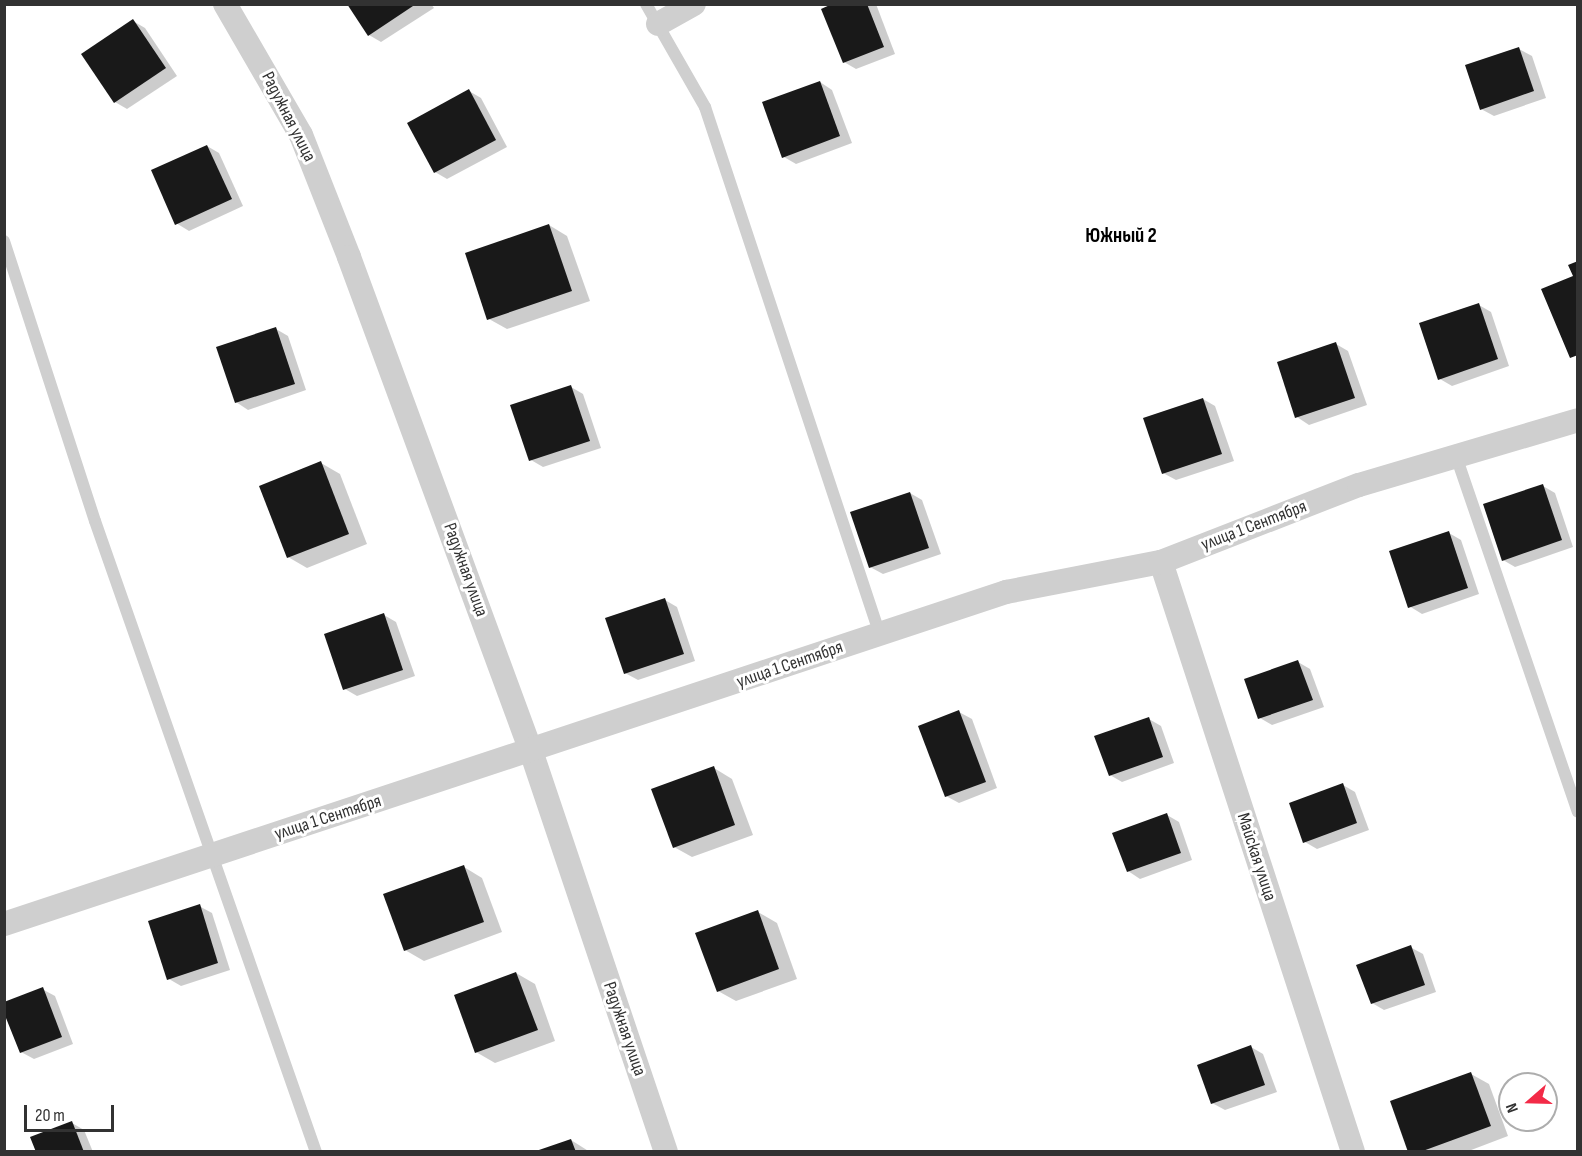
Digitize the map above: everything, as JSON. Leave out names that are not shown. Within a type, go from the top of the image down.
[{"type":"street","name":"Радужная улица","points":[[225,4],[305,146],[531,752],[666,1152]]},
{"type":"street","points":[[652,14],[694,4]]},
{"type":"street","name":"улица 1 Сентября","points":[[4,924],[531,752],[1006,592],[1161,562],[1359,485],[1578,420]]},
{"type":"street","name":"Майская улица","points":[[1161,562],[1353,1152]]},
{"type":"lane","points":[[652,14],[705,107],[880,634]]},
{"type":"lane","points":[[4,241],[95,521],[214,855],[316,1152]]},
{"type":"lane","points":[[1456,456],[1578,812]]},
{"type":"building","points":[[347,4],[416,4],[368,36]]},
{"type":"building","points":[[832,4],[867,4],[884,47],[843,63],[821,9]]},
{"type":"building","points":[[133,19],[166,68],[114,103],[81,54]]},
{"type":"building","points":[[1519,47],[1534,91],[1480,110],[1465,65]]},
{"type":"building","points":[[820,81],[840,136],[782,158],[762,102]]},
{"type":"building","points":[[469,89],[496,140],[434,173],[407,123]]},
{"type":"building","points":[[207,145],[232,199],[175,225],[151,170]]},
{"type":"building","points":[[549,224],[572,291],[487,320],[465,253]]},
{"type":"building","points":[[1578,261],[1578,355],[1570,358],[1541,289],[1573,276],[1568,265]]},
{"type":"building","points":[[1479,303],[1498,359],[1438,380],[1419,323]]},
{"type":"building","points":[[276,327],[295,384],[235,403],[216,347]]},
{"type":"building","points":[[1336,342],[1355,398],[1295,418],[1277,362]]},
{"type":"building","points":[[571,385],[590,441],[529,461],[510,405]]},
{"type":"building","points":[[1203,398],[1222,454],[1162,474],[1143,418]]},
{"type":"building","points":[[321,461],[349,534],[287,558],[259,486]]},
{"type":"building","points":[[1543,484],[1562,540],[1502,561],[1483,504]]},
{"type":"building","points":[[910,492],[929,548],[869,568],[850,512]]},
{"type":"building","points":[[1449,531],[1468,588],[1408,608],[1389,551]]},
{"type":"building","points":[[665,598],[684,654],[624,674],[605,618]]},
{"type":"building","points":[[384,613],[403,670],[343,690],[324,634]]},
{"type":"building","points":[[1298,660],[1313,700],[1258,719],[1244,679]]},
{"type":"building","points":[[959,710],[986,782],[945,797],[918,726]]},
{"type":"building","points":[[1149,717],[1163,757],[1109,776],[1094,736]]},
{"type":"building","points":[[714,766],[735,825],[673,848],[651,789]]},
{"type":"building","points":[[1343,783],[1357,823],[1303,843],[1289,803]]},
{"type":"building","points":[[1167,813],[1181,853],[1127,872],[1112,833]]},
{"type":"building","points":[[464,865],[484,922],[404,951],[383,894]]},
{"type":"building","points":[[200,904],[218,963],[167,980],[148,921]]},
{"type":"building","points":[[758,910],[779,969],[717,992],[695,933]]},
{"type":"building","points":[[1411,945],[1425,985],[1371,1004],[1356,965]]},
{"type":"building","points":[[516,972],[538,1030],[475,1053],[454,995]]},
{"type":"building","points":[[43,987],[62,1037],[20,1053],[4,1013],[4,1002]]},
{"type":"building","points":[[1251,1045],[1265,1085],[1211,1104],[1197,1065]]},
{"type":"building","points":[[1471,1072],[1491,1126],[1420,1152],[1408,1152],[1390,1101]]},
{"type":"building","points":[[72,1121],[84,1152],[36,1152],[30,1137]]},
{"type":"building","points":[[571,1139],[576,1152],[536,1152],[536,1151]]},
{"type":"district","name":"Южный 2","points":[[1121,236]]}]
